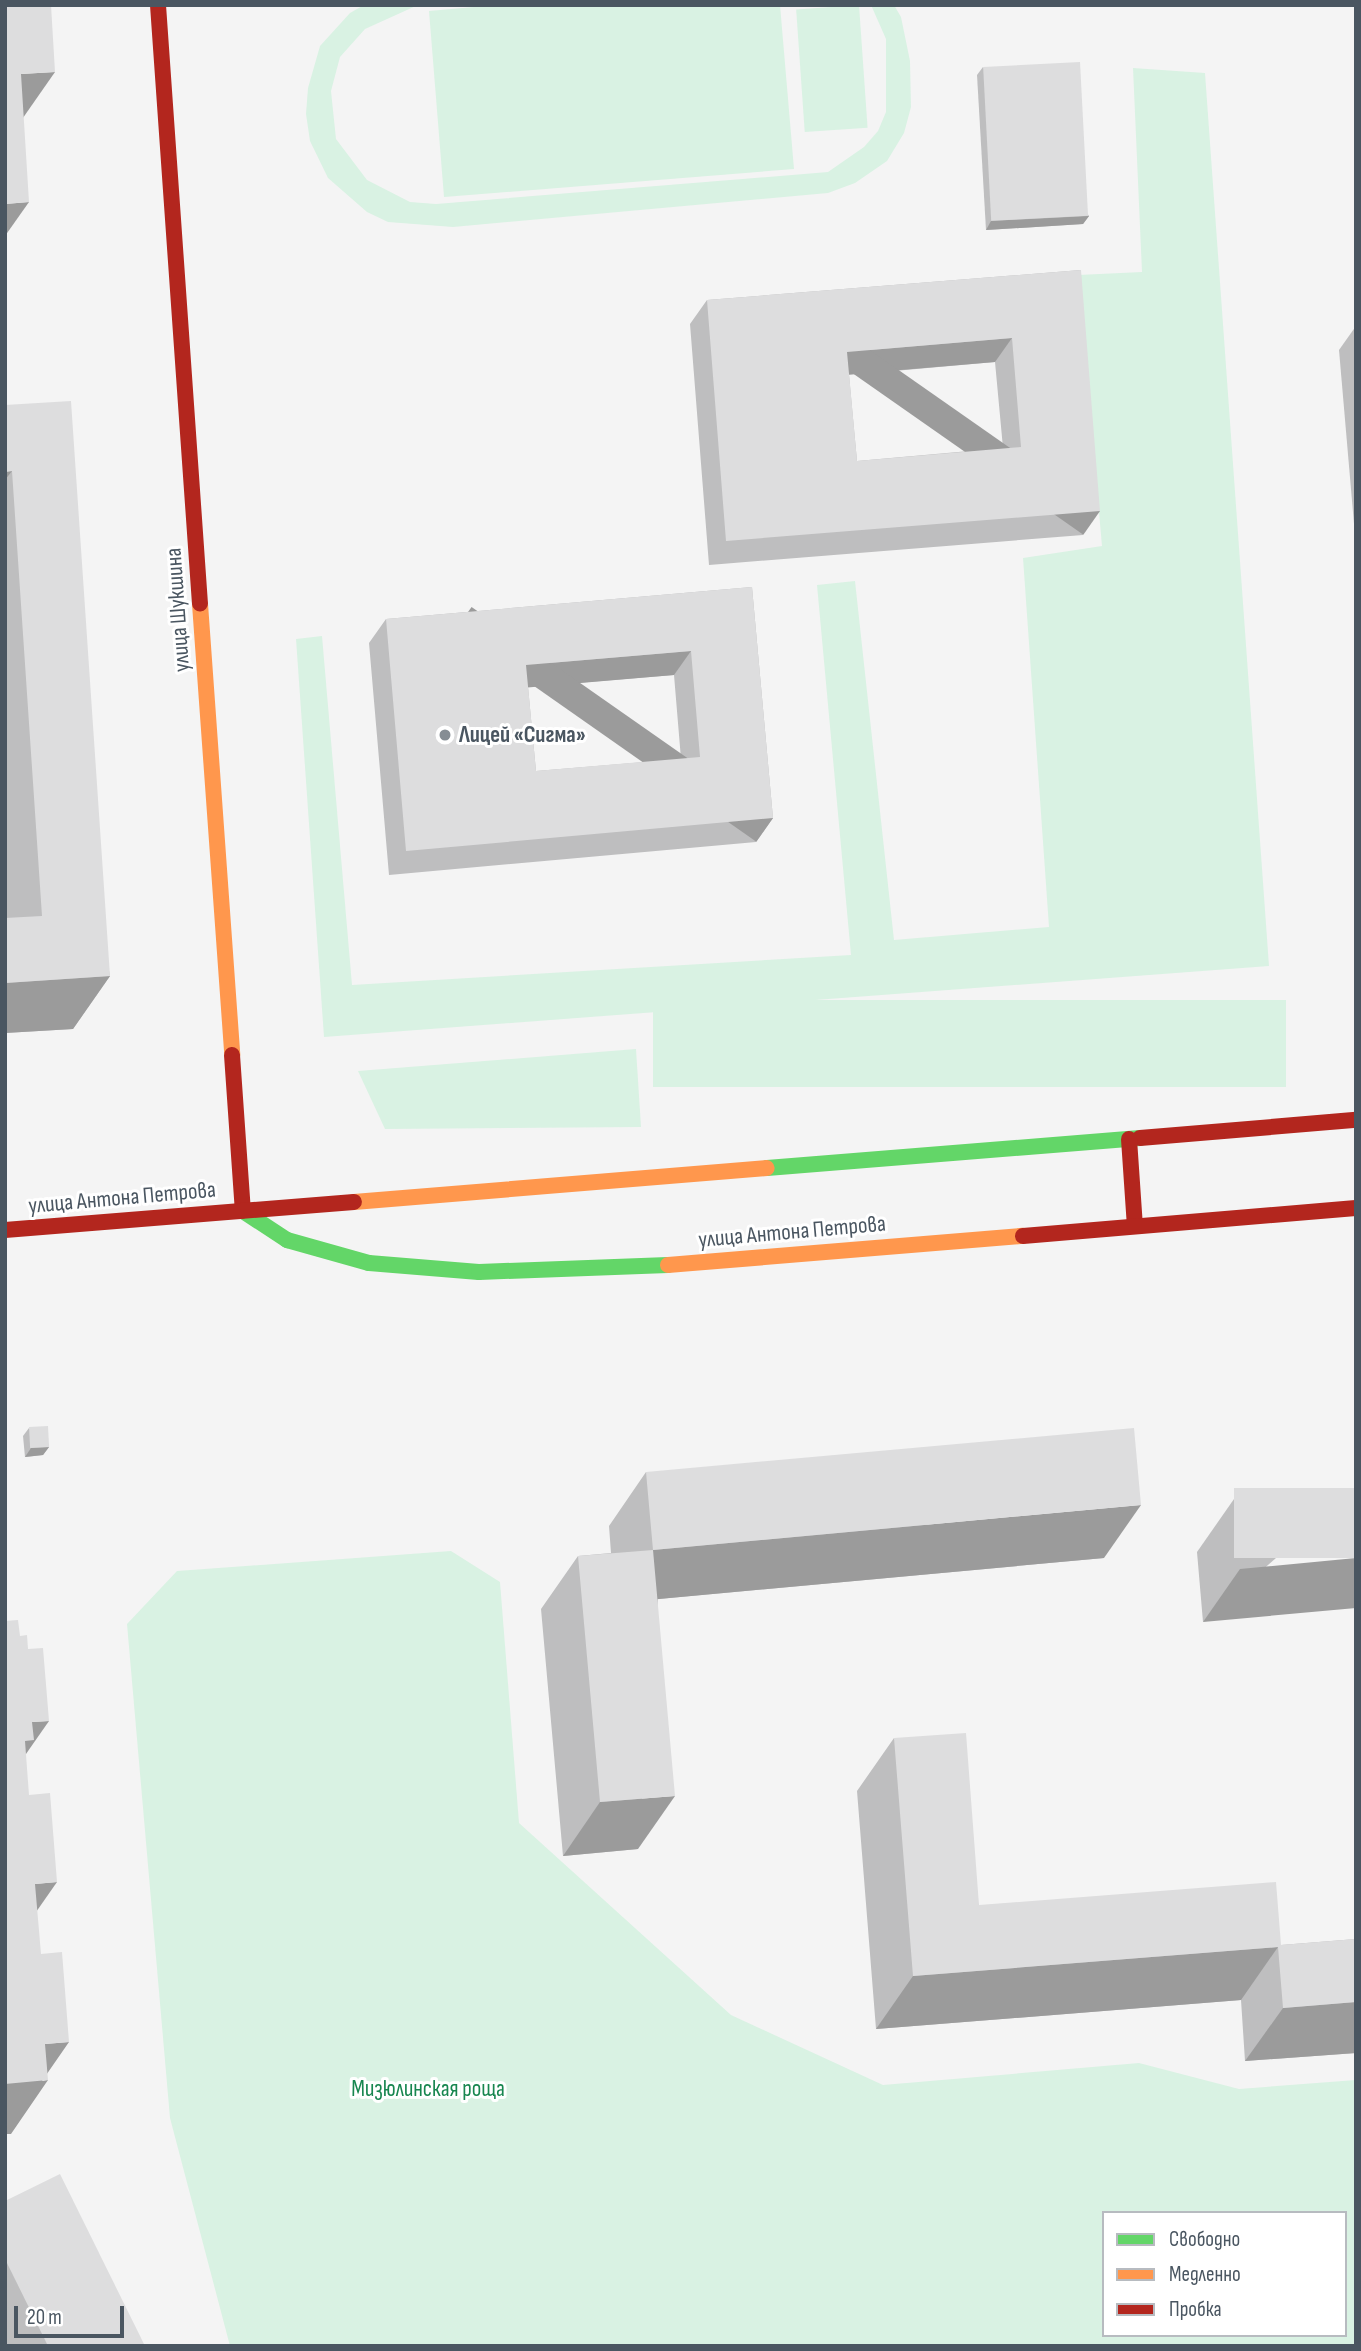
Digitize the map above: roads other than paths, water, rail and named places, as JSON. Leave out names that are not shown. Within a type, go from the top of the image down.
[{"type":"street","name":"улица Шукшина","points":[[158,5],[243,1211]]},
{"type":"street","name":"улица Антона Петрова","points":[[5,1230],[1356,1120]]},
{"type":"street","points":[[1129,1139],[1135,1226]]},
{"type":"street","name":"улица Антона Петрова","points":[[243,1211],[288,1240],[369,1263],[479,1272],[637,1268],[1356,1208]]},
{"type":"place","name":"Лицей «Сигма»","points":[[445,735]]},
{"type":"park label","name":"Мизюлинская роща","points":[[428,2089]]}]
